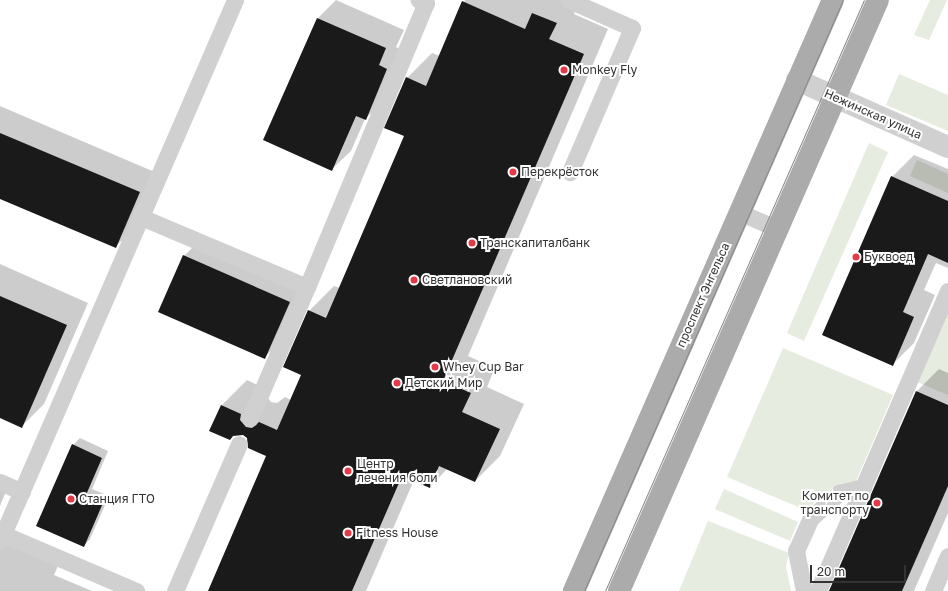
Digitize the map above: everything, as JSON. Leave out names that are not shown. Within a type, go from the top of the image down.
[{"type":"main road","name":"проспект Энгельса","points":[[574,591],[833,0]]},
{"type":"main road","points":[[620,591],[878,0]]},
{"type":"street","name":"Нежинская улица","points":[[797,80],[948,147]]},
{"type":"lane","points":[[136,591],[2,538],[235,0]]},
{"type":"lane","points":[[569,0],[632,28],[570,172]]},
{"type":"lane","points":[[250,418],[307,287],[426,1]]},
{"type":"lane","points":[[739,212],[778,229]]},
{"type":"lane","points":[[141,217],[307,287]]},
{"type":"lane","points":[[818,591],[948,291]]},
{"type":"lane","points":[[175,591],[239,444]]},
{"type":"lane","points":[[0,482],[22,492]]},
{"type":"lane","points":[[804,591],[796,551],[811,518],[839,493],[863,487]]},
{"type":"lane","points":[[933,591],[947,560]]},
{"type":"shaded area","points":[[930,0],[947,0],[929,40],[914,35]]},
{"type":"shaded area","points":[[899,74],[948,95],[948,131],[886,105]]},
{"type":"shaded area","points":[[869,143],[888,152],[804,341],[787,333]]},
{"type":"shaded area","points":[[917,160],[948,174],[948,193],[910,176]]},
{"type":"shaded area","points":[[948,291],[948,395],[910,379]]},
{"type":"shaded area","points":[[783,348],[893,395],[856,481],[833,487],[815,501],[808,511],[727,477]]},
{"type":"shaded area","points":[[724,489],[798,522],[790,541],[715,509]]},
{"type":"shaded area","points":[[708,521],[789,553],[786,566],[791,591],[679,591]]},
{"type":"building","name":"Светлановский","points":[[462,1],[525,29],[532,13],[557,23],[549,39],[584,54],[443,381],[471,393],[462,412],[500,429],[475,482],[439,466],[430,488],[402,476],[352,591],[208,591],[266,456],[248,448],[247,438],[243,435],[233,436],[230,440],[209,431],[221,405],[241,414],[240,420],[246,427],[252,428],[259,422],[277,430],[301,375],[283,367],[308,310],[326,318],[404,136],[384,128],[406,77],[426,86]]},
{"type":"building","points":[[317,18],[386,48],[379,65],[387,69],[366,120],[356,116],[332,171],[263,140]]},
{"type":"building","points":[[0,133],[140,192],[116,248],[0,199]]},
{"type":"building","points":[[891,176],[948,201],[948,263],[928,254],[903,312],[914,317],[893,366],[822,335]]},
{"type":"building","points":[[183,255],[290,302],[265,359],[158,312]]},
{"type":"building","points":[[0,296],[67,325],[22,428],[0,418]]},
{"type":"building","points":[[916,391],[948,405],[948,486],[902,591],[829,591]]},
{"type":"building","name":"Станция ГТО","points":[[72,444],[102,458],[86,495],[103,503],[84,547],[36,526]]},
{"type":"tram line","points":[[584,591],[843,0]]},
{"type":"tram line","points":[[605,591],[864,0]]},
{"type":"place","name":"Monkey Fly","points":[[564,70]]},
{"type":"place","name":"Перекрёсток","points":[[513,172]]},
{"type":"place","name":"Транскапиталбанк","points":[[472,243]]},
{"type":"place","name":"Буквоед","points":[[856,257]]},
{"type":"place","name":"Светлановский","points":[[414,280]]},
{"type":"place","name":"Whey Cup Bar","points":[[435,367]]},
{"type":"place","name":"Детский Мир","points":[[397,383]]},
{"type":"place","name":"Центр лечения боли","points":[[348,471]]},
{"type":"place","name":"Станция ГТО","points":[[71,499]]},
{"type":"place","name":"Комитет по транспорту","points":[[877,503]]},
{"type":"place","name":"Fitness House","points":[[348,533]]}]
